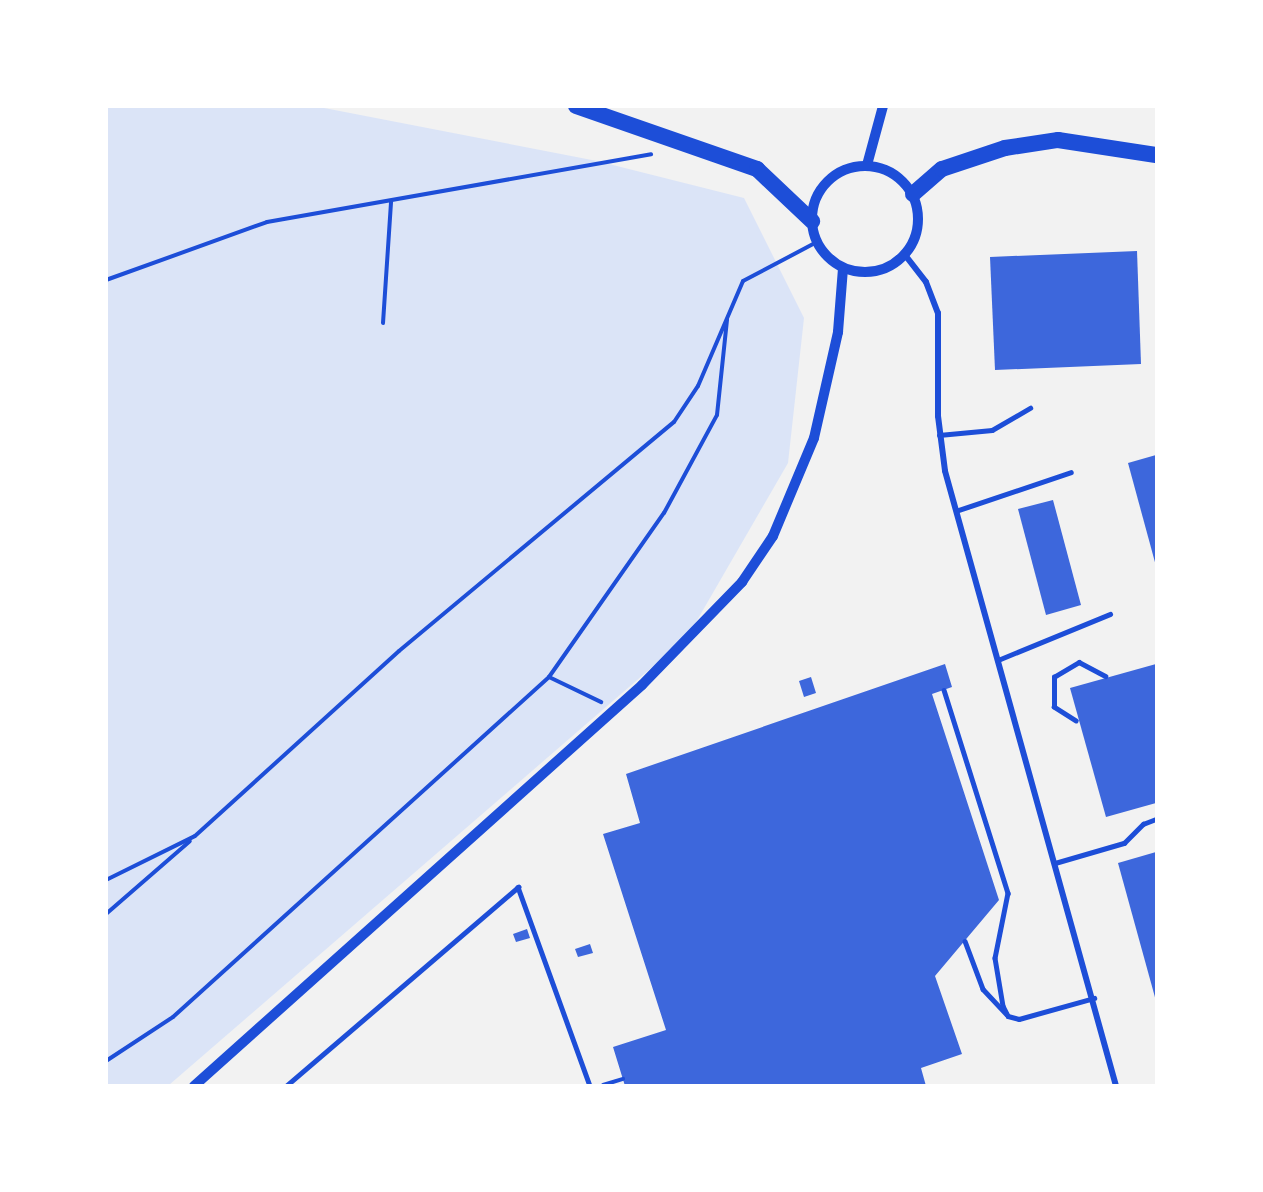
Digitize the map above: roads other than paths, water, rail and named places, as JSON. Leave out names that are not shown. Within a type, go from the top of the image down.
[{"type":"highway","points":[[576,106],[757,169],[812,221]]},
{"type":"highway","points":[[913,194],[942,169],[1005,148],[1058,140],[1156,155]]},
{"type":"street","points":[[867,165],[878,132],[883,106]]},
{"type":"street","points":[[867,165],[894,173],[913,194],[919,224],[904,255],[878,271],[843,268],[817,242],[812,221],[814,204],[834,175],[867,165]]},
{"type":"street","points":[[904,255],[926,282],[938,313],[939,435],[956,511],[1094,999],[1116,1086]]},
{"type":"street","points":[[194,1086],[705,626],[773,536],[814,438],[838,332],[843,268]]},
{"type":"lane","points":[[939,435],[992,430],[1030,408]]},
{"type":"lane","points":[[956,511],[1071,472]]},
{"type":"lane","points":[[998,660],[1110,614]]},
{"type":"lane","points":[[1076,721],[1053,704],[1056,674],[1079,662],[1105,675]]},
{"type":"lane","points":[[944,690],[1008,893],[995,957],[1008,1016]]},
{"type":"lane","points":[[1055,863],[1124,843],[1143,824],[1156,819]]},
{"type":"lane","points":[[286,1086],[518,887],[590,1086]]},
{"type":"lane","points":[[965,941],[983,988],[1008,1016],[1033,1016],[1094,999]]}]
